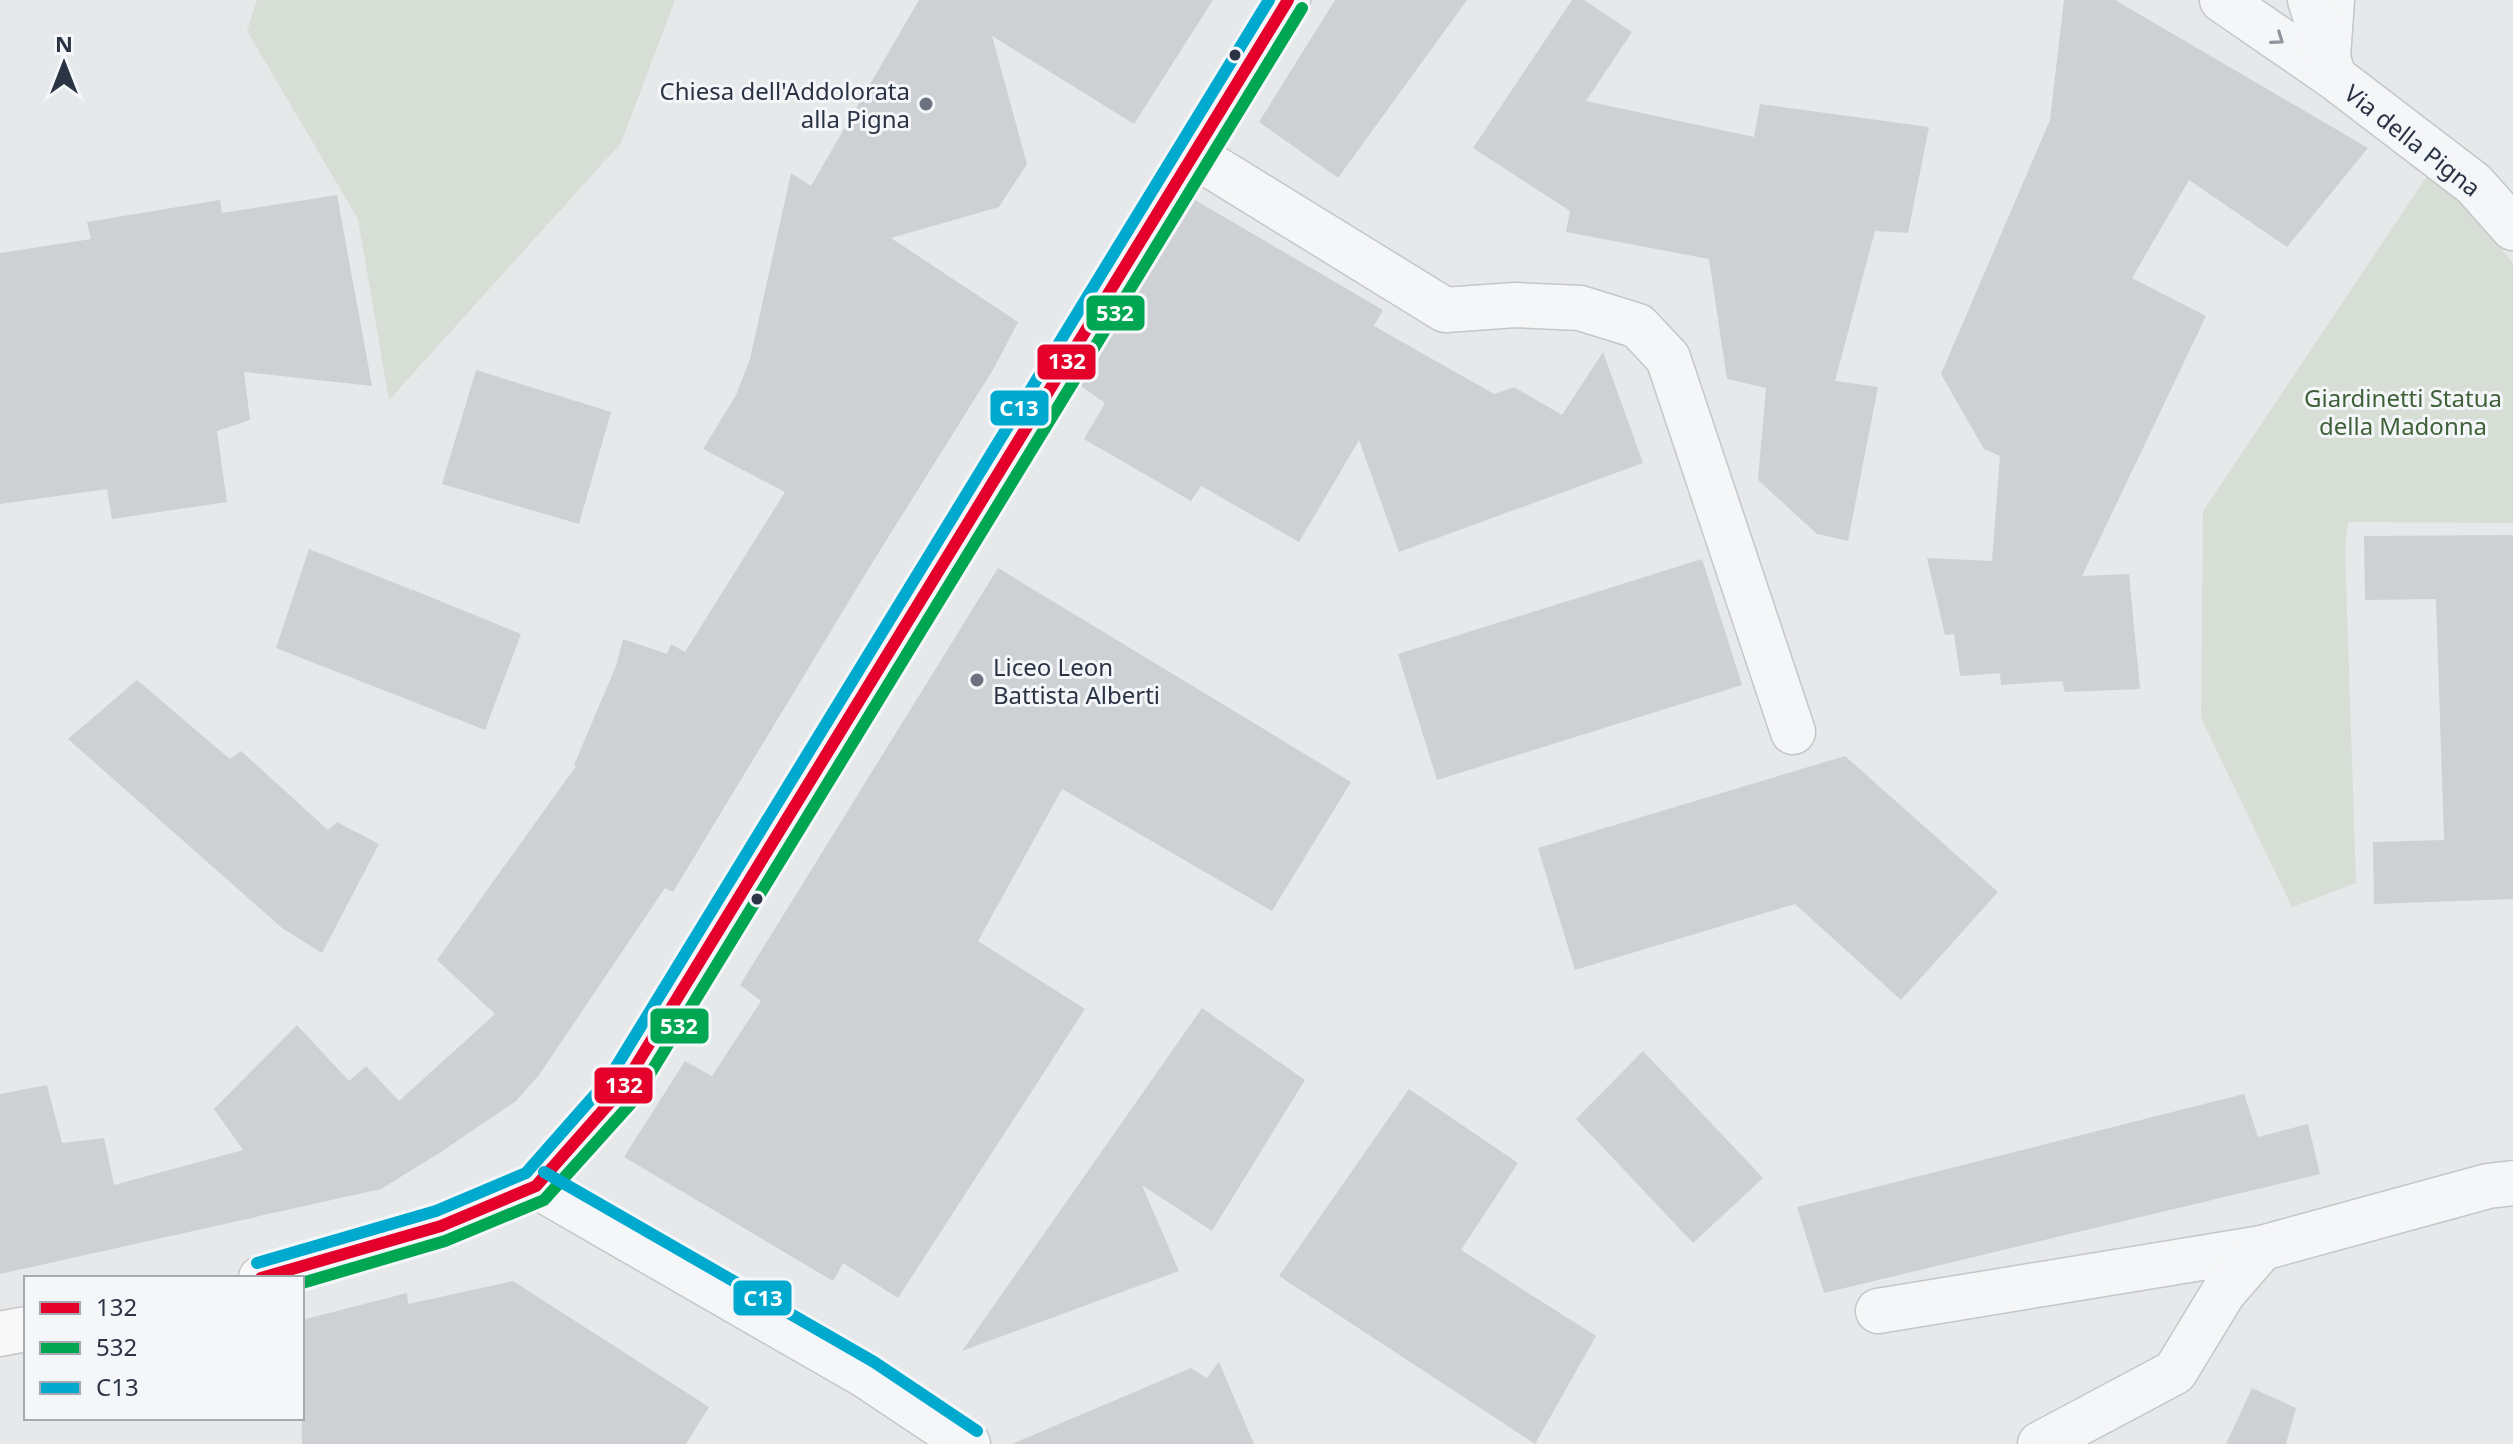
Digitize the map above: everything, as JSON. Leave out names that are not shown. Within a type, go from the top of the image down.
[{"type":"main road","points":[[268,1276],[441,1226],[536,1186],[621,1090],[1288,0]]},
{"type":"main road","points":[[0,1334],[24,1329]]},
{"type":"street","points":[[2222,0],[2334,77]]},
{"type":"street","name":"Via della Pigna","points":[[2310,0],[2334,77],[2474,184],[2513,228]]},
{"type":"street","points":[[1192,154],[1445,310],[1515,305],[1580,308],[1638,326],[1668,358],[1793,732]]},
{"type":"street","points":[[1878,1311],[2262,1248],[2488,1186],[2513,1183]]},
{"type":"street","points":[[536,1186],[866,1376],[968,1444]]},
{"type":"street","points":[[2040,1444],[2175,1372],[2223,1293],[2262,1248]]},
{"type":"lane","points":[[2334,77],[2340,0]]},
{"type":"green space","points":[[257,0],[675,0],[621,143],[389,400],[358,219],[247,31]]},
{"type":"green space","name":"Giardinetti Statua della Madonna","points":[[2428,175],[2468,208],[2513,263],[2513,523],[2348,522],[2345,551],[2356,883],[2292,907],[2201,718],[2203,511]]},
{"type":"building","points":[[919,0],[1213,0],[1134,124],[992,36],[1027,164],[999,207],[891,238],[1018,322],[994,368],[673,892],[665,888],[539,1075],[516,1101],[381,1189],[0,1274],[0,1094],[47,1085],[62,1143],[104,1138],[114,1185],[243,1150],[214,1109],[297,1025],[349,1081],[366,1066],[399,1101],[495,1014],[437,960],[576,766],[616,666],[623,639],[667,654],[671,644],[685,652],[785,492],[703,449],[736,395],[750,359],[791,173],[811,186]]},
{"type":"building","points":[[1335,0],[1467,0],[1338,178],[1259,122]]},
{"type":"building","points":[[1572,0],[1584,0],[1632,32],[1586,101],[1754,137],[1760,104],[1929,127],[1908,233],[1875,231],[1835,381],[1878,387],[1848,541],[1817,534],[1758,480],[1766,388],[1727,379],[1709,259],[1566,232],[1570,211],[1473,148]]},
{"type":"building","points":[[2064,0],[2115,0],[2368,148],[2287,247],[2189,180],[2132,278],[2206,316],[2082,576],[2129,574],[2140,689],[2065,692],[2062,681],[2001,685],[2000,673],[1960,676],[1954,634],[1945,635],[1927,558],[1992,561],[2000,456],[1984,449],[1941,374],[2050,120]]},
{"type":"building","points":[[337,195],[372,386],[244,372],[250,420],[217,431],[227,502],[112,519],[107,489],[0,504],[0,253],[91,239],[87,222],[220,200],[222,213]]},
{"type":"building","points":[[1195,200],[1383,310],[1374,326],[1494,394],[1514,387],[1562,415],[1603,352],[1643,463],[1399,552],[1359,440],[1299,542],[1201,486],[1191,501],[1084,439],[1105,403],[1081,386]]},
{"type":"building","points":[[476,370],[611,412],[579,524],[442,484]]},
{"type":"building","points":[[2513,535],[2513,899],[2374,904],[2373,842],[2444,840],[2436,599],[2365,600],[2364,536]]},
{"type":"building","points":[[309,549],[521,634],[485,730],[276,648]]},
{"type":"building","points":[[1702,559],[1742,685],[1437,780],[1398,654]]},
{"type":"building","points":[[998,568],[1351,782],[1272,911],[1062,789],[978,941],[1085,1009],[898,1298],[843,1263],[833,1281],[624,1157],[685,1061],[712,1076],[761,1001],[740,985]]},
{"type":"building","points":[[137,680],[230,759],[241,751],[328,830],[337,822],[379,844],[322,953],[282,928],[68,739]]},
{"type":"building","points":[[1845,756],[1998,892],[1901,1000],[1795,904],[1575,970],[1538,848]]},
{"type":"building","points":[[1202,1008],[1305,1080],[1212,1231],[1142,1185],[1179,1271],[962,1351]]},
{"type":"building","points":[[1643,1051],[1763,1178],[1693,1243],[1576,1119]]},
{"type":"building","points":[[1409,1089],[1518,1163],[1461,1250],[1596,1336],[1535,1444],[1279,1276]]},
{"type":"building","points":[[2244,1094],[2258,1137],[2308,1124],[2320,1174],[1824,1293],[1797,1207]]},
{"type":"building","points":[[513,1281],[709,1407],[686,1444],[302,1444],[304,1319],[407,1293],[408,1304]]},
{"type":"building","points":[[1219,1362],[1254,1444],[1012,1444],[1191,1368],[1207,1378]]},
{"type":"building","points":[[2252,1388],[2296,1408],[2286,1444],[2226,1444]]},
{"type":"transit line","name":"C13","points":[[257,1263],[436,1211],[526,1173],[608,1080],[1269,0]]},
{"type":"transit line","name":"132","points":[[268,1276],[441,1226],[536,1186],[621,1090],[1288,0]]},
{"type":"transit line","name":"532","points":[[304,1282],[445,1241],[544,1200],[634,1100],[1302,8]]},
{"type":"transit line","name":"C13","points":[[544,1172],[874,1362],[977,1431]]},
{"type":"place","name":"Chiesa dell'Addolorata alla Pigna","points":[[926,104]]},
{"type":"place","name":"Liceo Leon Battista Alberti","points":[[977,680]]}]
